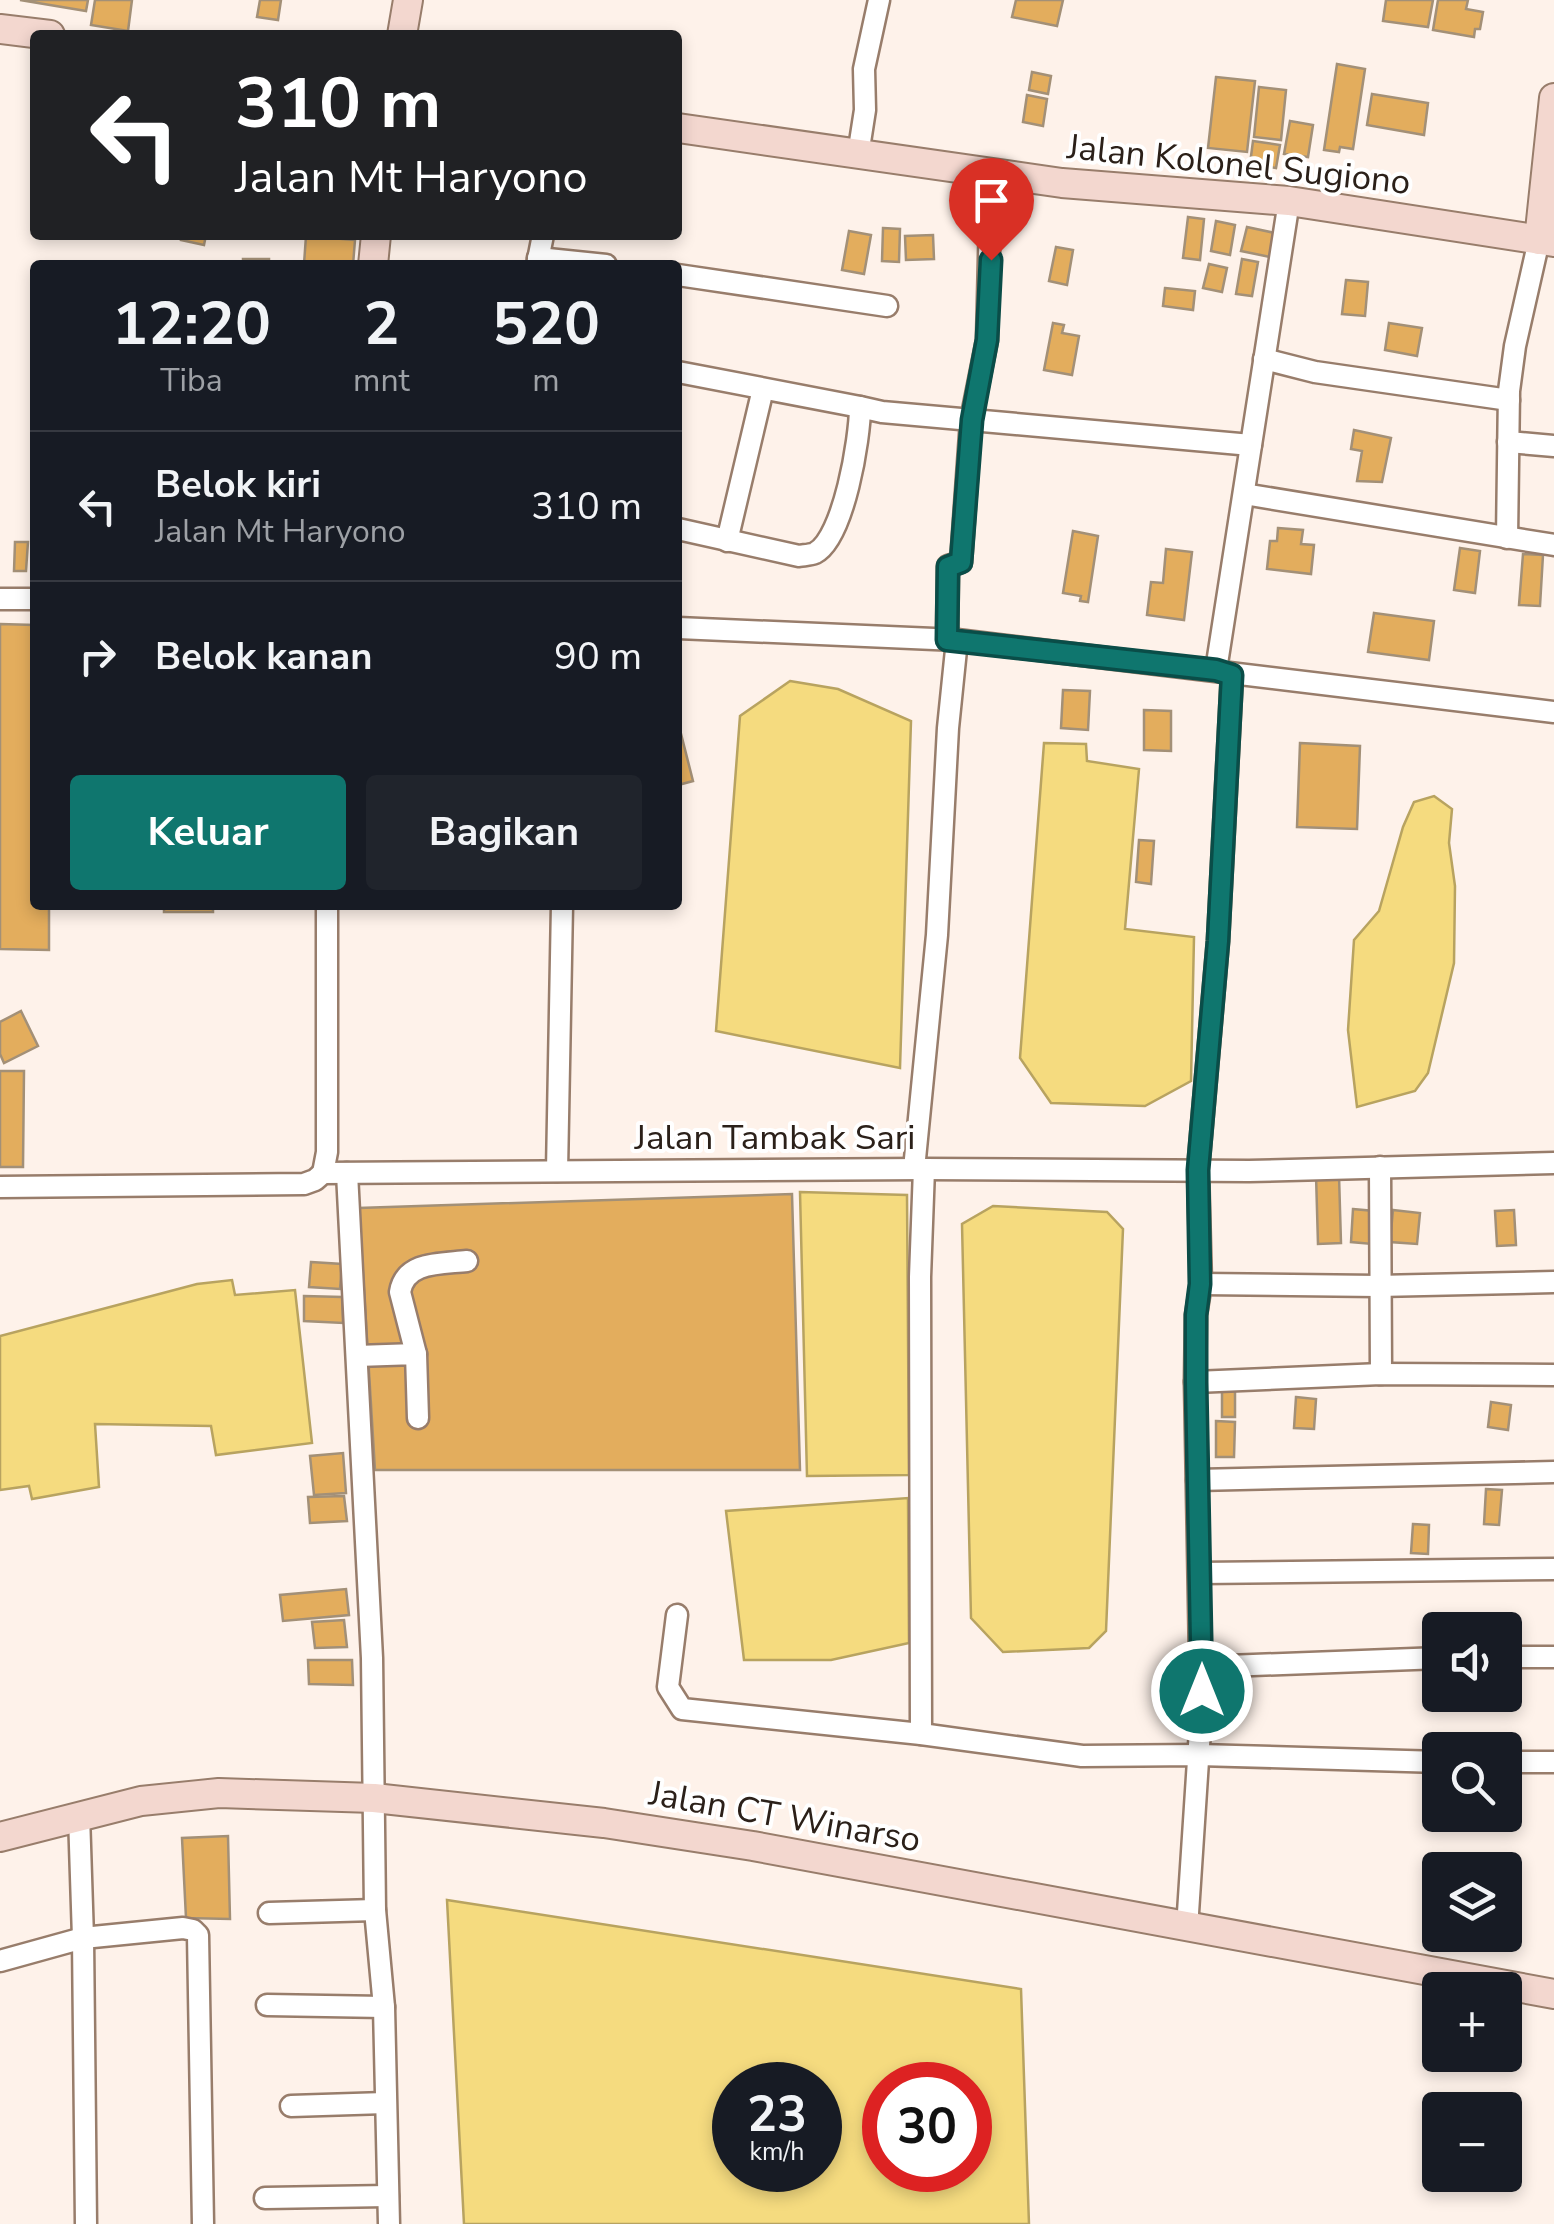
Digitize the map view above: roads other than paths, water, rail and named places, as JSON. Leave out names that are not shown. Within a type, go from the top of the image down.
[{"type":"street","points":[[403,30],[408,0]]},
{"type":"street","points":[[858,155],[865,110],[864,69],[879,0]]},
{"type":"street","points":[[0,29],[30,33]]},
{"type":"street","points":[[1506,538],[1509,400],[1515,346],[1546,241],[1554,98]]},
{"type":"street","name":"Jalan Kolonel Sugiono","points":[[682,129],[1062,183],[1289,201],[1546,241]]},
{"type":"street","points":[[921,1734],[919,1169],[948,728],[952,640],[948,567],[961,562],[972,420],[987,340],[991,174]]},
{"type":"street","points":[[1187,1928],[1202,1667],[1196,1382],[1200,1284],[1198,1170],[1218,941],[1224,672],[1244,494],[1289,201]]},
{"type":"street","points":[[682,276],[887,306]]},
{"type":"street","points":[[1264,360],[1314,372],[1509,400]]},
{"type":"street","points":[[682,373],[860,408],[1251,445]]},
{"type":"street","points":[[726,540],[762,388]]},
{"type":"street","points":[[682,530],[799,556],[817,552],[840,517],[860,428],[860,408]]},
{"type":"street","points":[[1508,442],[1554,446]]},
{"type":"street","points":[[1244,494],[1554,544]]},
{"type":"street","points":[[0,598],[30,599]]},
{"type":"street","points":[[682,628],[952,640],[1554,712]]},
{"type":"street","points":[[323,1173],[328,1132],[326,910]]},
{"type":"street","points":[[557,1172],[562,910]]},
{"type":"street","name":"Jalan Tambak Sari","points":[[0,1187],[304,1184],[323,1173],[1198,1170],[1554,1163]]},
{"type":"street","points":[[1380,1167],[1381,1374]]},
{"type":"street","points":[[347,1173],[372,1658],[375,1910],[384,2006],[389,2224]]},
{"type":"street","points":[[418,1418],[416,1354],[401,1284],[412,1270],[467,1261]]},
{"type":"street","points":[[1200,1284],[1378,1286],[1554,1282]]},
{"type":"street","points":[[357,1356],[416,1354]]},
{"type":"street","points":[[1196,1382],[1381,1374],[1554,1375]]},
{"type":"street","points":[[1197,1480],[1554,1472]]},
{"type":"street","points":[[1200,1573],[1554,1569]]},
{"type":"street","points":[[677,1615],[668,1687],[682,1709],[921,1734],[1082,1756],[1422,1761]]},
{"type":"street","points":[[1522,1657],[1554,1657]]},
{"type":"street","points":[[1202,1667],[1422,1659]]},
{"type":"street","points":[[1522,1762],[1554,1762]]},
{"type":"street","name":"Jalan CT Winarso","points":[[0,1837],[141,1801],[219,1793],[374,1798],[604,1823],[734,1843],[1554,1994]]},
{"type":"street","points":[[79,1816],[86,2224]]},
{"type":"street","points":[[269,1913],[375,1910]]},
{"type":"street","points":[[0,1961],[83,1938],[183,1928],[198,1935],[203,2224]]},
{"type":"street","points":[[267,2005],[384,2006]]},
{"type":"street","points":[[291,2106],[385,2104]]},
{"type":"street","points":[[265,2198],[388,2196]]}]
